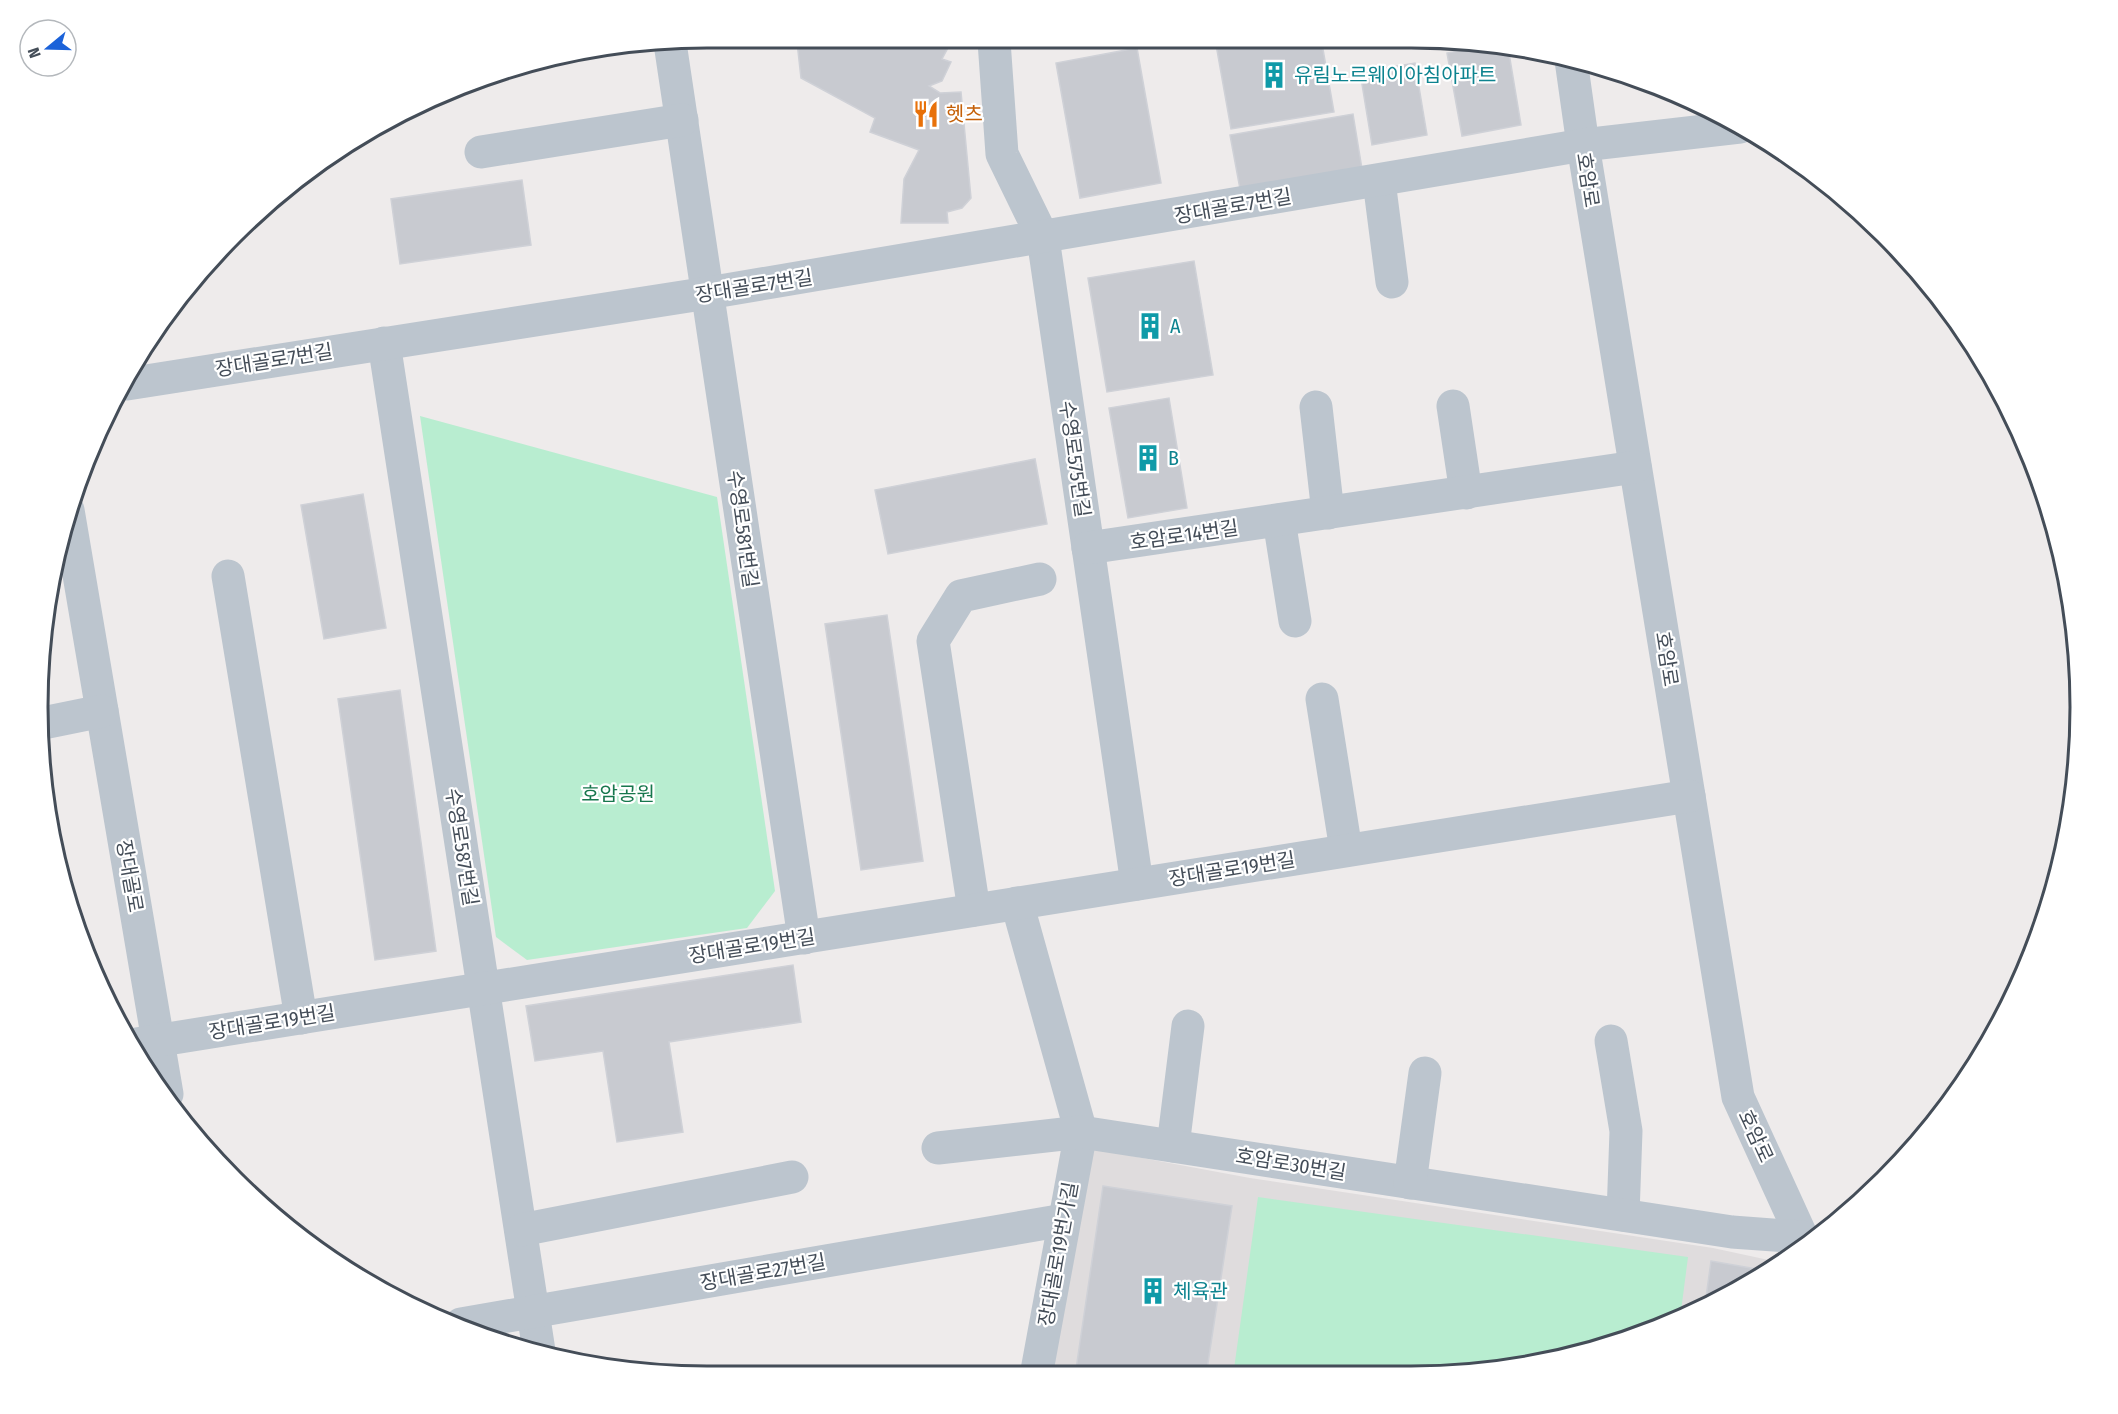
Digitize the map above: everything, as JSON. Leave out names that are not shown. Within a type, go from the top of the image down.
[{"type":"street","name":"수영로575번길","points":[[995,48],[1002,154],[1042,238],[1137,884]]},
{"type":"street","name":"수영로581번길","points":[[671,49],[804,938]]},
{"type":"street","name":"호암로","points":[[1572,68],[1738,1097],[1801,1238]]},
{"type":"street","points":[[481,152],[682,120]]},
{"type":"street","name":"장대골로7번길","points":[[133,383],[708,294],[1583,145],[1726,129]]},
{"type":"street","points":[[1379,181],[1392,282]]},
{"type":"street","name":"수영로587번길","points":[[384,343],[538,1344]]},
{"type":"street","points":[[1453,406],[1466,493]]},
{"type":"street","points":[[1316,407],[1328,513]]},
{"type":"street","name":"호암로14번길","points":[[1088,548],[1635,467]]},
{"type":"street","points":[[1279,520],[1295,621]]},
{"type":"street","name":"장대골로","points":[[72,531],[102,711],[144,1043],[154,1064]]},
{"type":"street","points":[[228,576],[301,1018]]},
{"type":"street","points":[[974,910],[933,641],[961,596],[1040,579]]},
{"type":"street","points":[[1322,699],[1346,850]]},
{"type":"street","points":[[48,722],[102,711]]},
{"type":"street","name":"장대골로19번길","points":[[144,1043],[1689,796]]},
{"type":"street","name":"장대골로19번가길","points":[[1017,903],[1081,1132],[1038,1366]]},
{"type":"street","points":[[1173,1146],[1188,1026]]},
{"type":"street","points":[[1611,1041],[1626,1131],[1623,1215]]},
{"type":"street","points":[[1410,1183],[1425,1073]]},
{"type":"street","points":[[938,1148],[1081,1132]]},
{"type":"street","name":"호암로30번길","points":[[1081,1132],[1796,1241]]},
{"type":"street","points":[[521,1230],[792,1177]]},
{"type":"street","name":"장대골로27번길","points":[[472,1322],[1064,1220]]},
{"type":"shaded area","points":[[1094,1149],[1250,1178],[1713,1248],[1769,1260],[1702,1298],[1623,1331],[1582,1344],[1497,1360],[1454,1365],[1411,1366],[1054,1366]]},
{"type":"green space","name":"호암공원","points":[[420,416],[717,497],[775,891],[747,928],[527,960],[496,937]]},
{"type":"green space","points":[[1258,1197],[1688,1257],[1681,1307],[1623,1331],[1582,1344],[1540,1353],[1454,1365],[1234,1366]]},
{"type":"building","points":[[798,48],[948,48],[942,59],[951,62],[942,81],[929,86],[940,93],[961,92],[971,198],[962,208],[947,212],[948,223],[901,223],[904,179],[919,150],[870,132],[875,118],[801,78]]},
{"type":"building","points":[[1137,48],[1161,183],[1080,198],[1056,63]]},
{"type":"building","name":"유림노르웨이아침아파트","points":[[1217,48],[1323,48],[1334,112],[1231,129]]},
{"type":"building","points":[[1463,50],[1510,56],[1521,125],[1462,136],[1447,53]]},
{"type":"building","points":[[1415,63],[1427,135],[1372,145],[1360,72]]},
{"type":"building","points":[[1353,114],[1362,169],[1240,189],[1230,135]]},
{"type":"building","points":[[522,180],[531,245],[400,264],[391,199]]},
{"type":"building","name":"A","points":[[1194,261],[1213,375],[1107,392],[1088,278]]},
{"type":"building","name":"B","points":[[1169,398],[1187,508],[1128,518],[1109,408]]},
{"type":"building","points":[[1035,459],[1047,524],[888,554],[875,490]]},
{"type":"building","points":[[363,494],[386,628],[324,639],[301,505]]},
{"type":"building","points":[[887,615],[923,861],[861,870],[825,624]]},
{"type":"building","points":[[400,690],[436,951],[375,960],[338,699]]},
{"type":"building","points":[[793,965],[801,1022],[669,1042],[683,1132],[617,1142],[603,1051],[535,1061],[526,1006]]},
{"type":"building","name":"체육관","points":[[1103,1186],[1232,1206],[1208,1366],[1076,1366]]},
{"type":"building","points":[[1711,1261],[1755,1269],[1740,1278],[1706,1296]]},
{"type":"place","name":"유림노르웨이아침아파트","points":[[1274,75]]},
{"type":"place","name":"헷츠","points":[[926,114]]},
{"type":"place","name":"A","points":[[1150,326]]},
{"type":"place","name":"B","points":[[1148,458]]},
{"type":"place","name":"체육관","points":[[1153,1291]]}]
